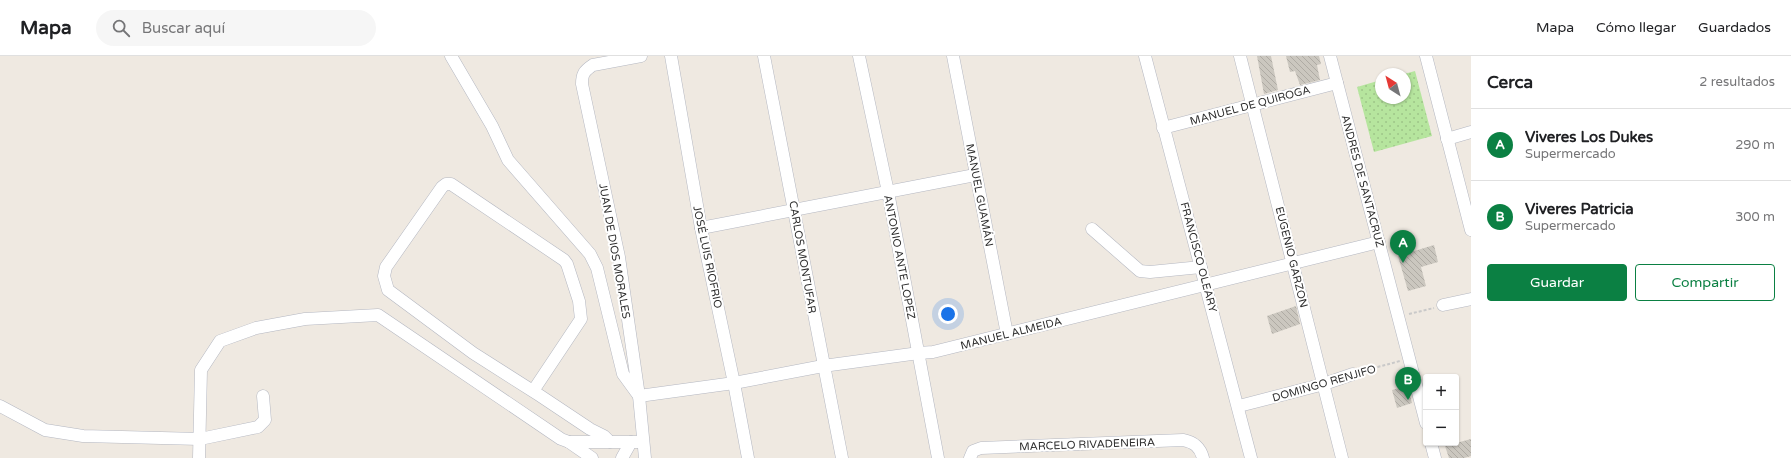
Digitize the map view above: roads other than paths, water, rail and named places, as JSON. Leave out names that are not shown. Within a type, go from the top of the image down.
[{"type":"street","points":[[451,56],[492,126],[508,160],[590,254],[599,274],[623,374],[638,396]]},
{"type":"street","name":"JUAN DE DIOS MORALES","points":[[641,56],[593,65],[586,69],[582,75],[582,84],[619,257],[638,396],[637,442],[645,458]]},
{"type":"street","name":"JOSÉ LUIS RIOFRIO","points":[[671,56],[701,228],[734,383],[748,458]]},
{"type":"street","name":"CARLOS MONTUFAR","points":[[764,56],[842,458]]},
{"type":"street","name":"ANTONIO ANTE LOPEZ","points":[[859,56],[888,192],[938,458]]},
{"type":"street","name":"MANUEL GUAMÁN","points":[[953,56],[1007,334]]},
{"type":"street","name":"FRANCISCO OLEARY","points":[[1145,56],[1239,406],[1251,458]]},
{"type":"street","name":"EUGENIO GARZON","points":[[1240,56],[1294,263],[1342,458]]},
{"type":"street","name":"ANDRES DE SANTACRUZ","points":[[1330,56],[1423,412]]},
{"type":"street","points":[[1426,56],[1471,230]]},
{"type":"street","name":"MANUEL DE QUIROGA","points":[[1164,128],[1337,83]]},
{"type":"street","points":[[1447,139],[1471,132]]},
{"type":"street","points":[[701,228],[975,175]]},
{"type":"street","points":[[533,391],[580,319],[579,301],[567,264],[564,260],[451,184],[446,184],[442,187],[386,267],[384,276],[385,285],[392,294],[467,349],[533,391],[590,430],[604,436],[610,442]]},
{"type":"street","points":[[1092,228],[1140,271],[1150,272],[1202,267]]},
{"type":"street","name":"MANUEL ALMEIDA","points":[[638,396],[734,383],[823,366],[919,352],[933,352],[1379,242]]},
{"type":"street","points":[[1443,305],[1471,299]]},
{"type":"street","points":[[199,458],[201,370],[220,341],[256,328],[305,320],[378,315],[561,439],[569,442],[592,458]]},
{"type":"street","name":"DOMINGO RENJIFO","points":[[1239,406],[1324,384],[1352,374]]},
{"type":"street","points":[[0,406],[45,430],[83,436],[200,439],[258,427],[265,420],[263,396]]},
{"type":"street","name":"MARCELO RIVADENEIRA","points":[[970,458],[974,451],[981,448],[1183,440],[1196,444],[1203,457]]},
{"type":"street","points":[[569,442],[637,442]]},
{"type":"street","points":[[622,458],[637,442]]},
{"type":"street","points":[[1432,446],[1435,458]]},
{"type":"place","name":"Viveres Los Dukes","points":[[1403,263]]},
{"type":"place","name":"Viveres Patricia","points":[[1408,400]]}]
